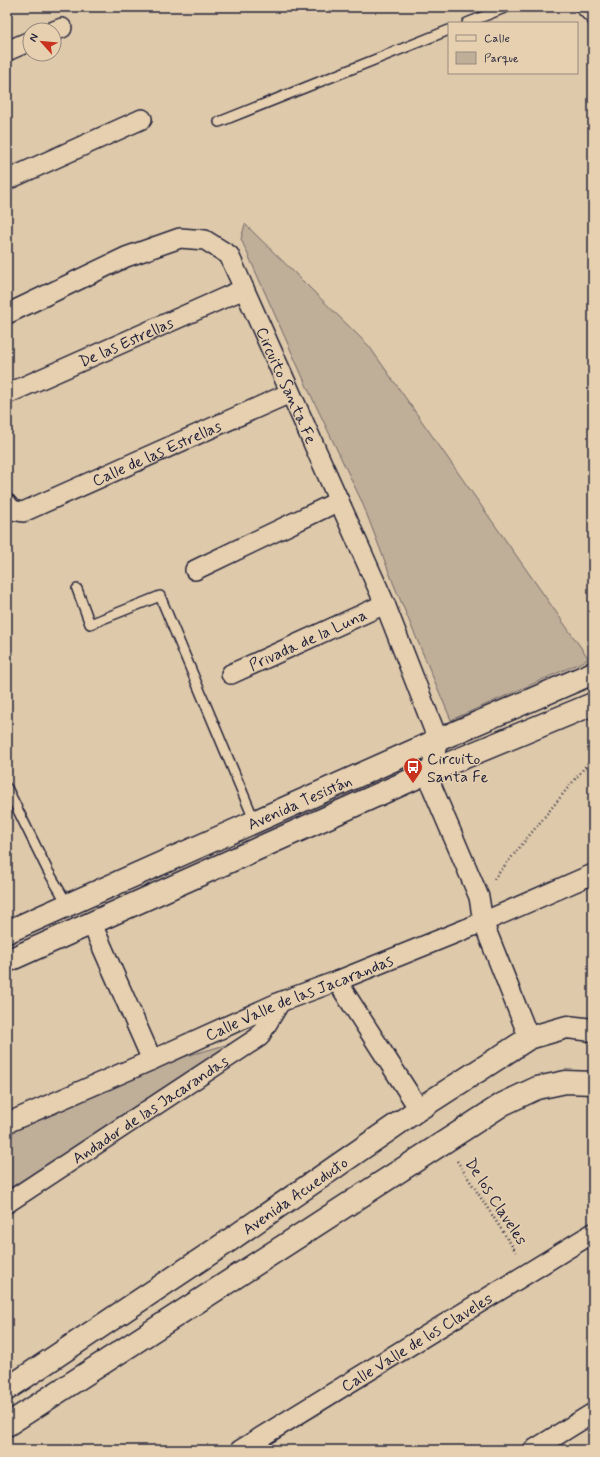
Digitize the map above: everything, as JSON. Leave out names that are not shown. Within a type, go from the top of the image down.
[{"type":"street","points":[[7,51],[22,44]]},
{"type":"street","points":[[7,180],[142,119]]},
{"type":"street","name":"Circuito Santa Fe","points":[[7,314],[126,257],[180,238],[205,240],[229,255],[385,604],[438,740]]},
{"type":"street","name":"De las Estrellas","points":[[7,394],[244,288]]},
{"type":"street","name":"Calle de las Estrellas","points":[[15,508],[290,393]]},
{"type":"street","points":[[195,570],[339,501]]},
{"type":"street","name":"Privada de la Luna","points":[[231,674],[385,604]]},
{"type":"street","name":"Avenida Tesistán","points":[[7,932],[438,740],[593,674]]},
{"type":"street","name":"Avenida Tesistán","points":[[7,961],[431,771],[593,704]]},
{"type":"street","points":[[438,740],[431,771],[432,787],[479,897],[483,922],[529,1038]]},
{"type":"street","name":"Calle Valle de las Jacarandas","points":[[7,1123],[280,1002],[337,981],[483,922],[593,874]]},
{"type":"street","points":[[92,924],[152,1060]]},
{"type":"street","points":[[337,981],[419,1109]]},
{"type":"street","name":"Andador de las Jacarandas","points":[[7,1203],[259,1037],[280,1002]]},
{"type":"street","name":"Avenida Acueducto","points":[[7,1389],[227,1242],[419,1109],[529,1038],[567,1027],[593,1030]]},
{"type":"street","points":[[7,1425],[503,1104],[537,1088],[566,1082],[593,1082]]},
{"type":"street","name":"Calle Valle de los Claveles","points":[[240,1450],[593,1233]]},
{"type":"street","points":[[533,1450],[593,1413]]},
{"type":"lane","points":[[470,22],[507,7]]},
{"type":"lane","points":[[579,7],[593,21]]},
{"type":"lane","points":[[219,122],[448,30]]},
{"type":"lane","points":[[77,589],[90,624],[160,596],[255,822]]},
{"type":"lane","points":[[7,788],[48,871],[68,905]]},
{"type":"path","points":[[479,897],[593,757]]},
{"type":"path","name":"De los Claveles","points":[[444,1142],[529,1273]]},
{"type":"green space","points":[[245,224],[369,346],[589,659],[451,720],[394,585],[362,502],[308,389],[241,239]]},
{"type":"green space","points":[[236,1042],[7,1190],[7,1131],[151,1066]]},
{"type":"place","name":"Circuito Santa Fe","points":[[413,784]]}]
